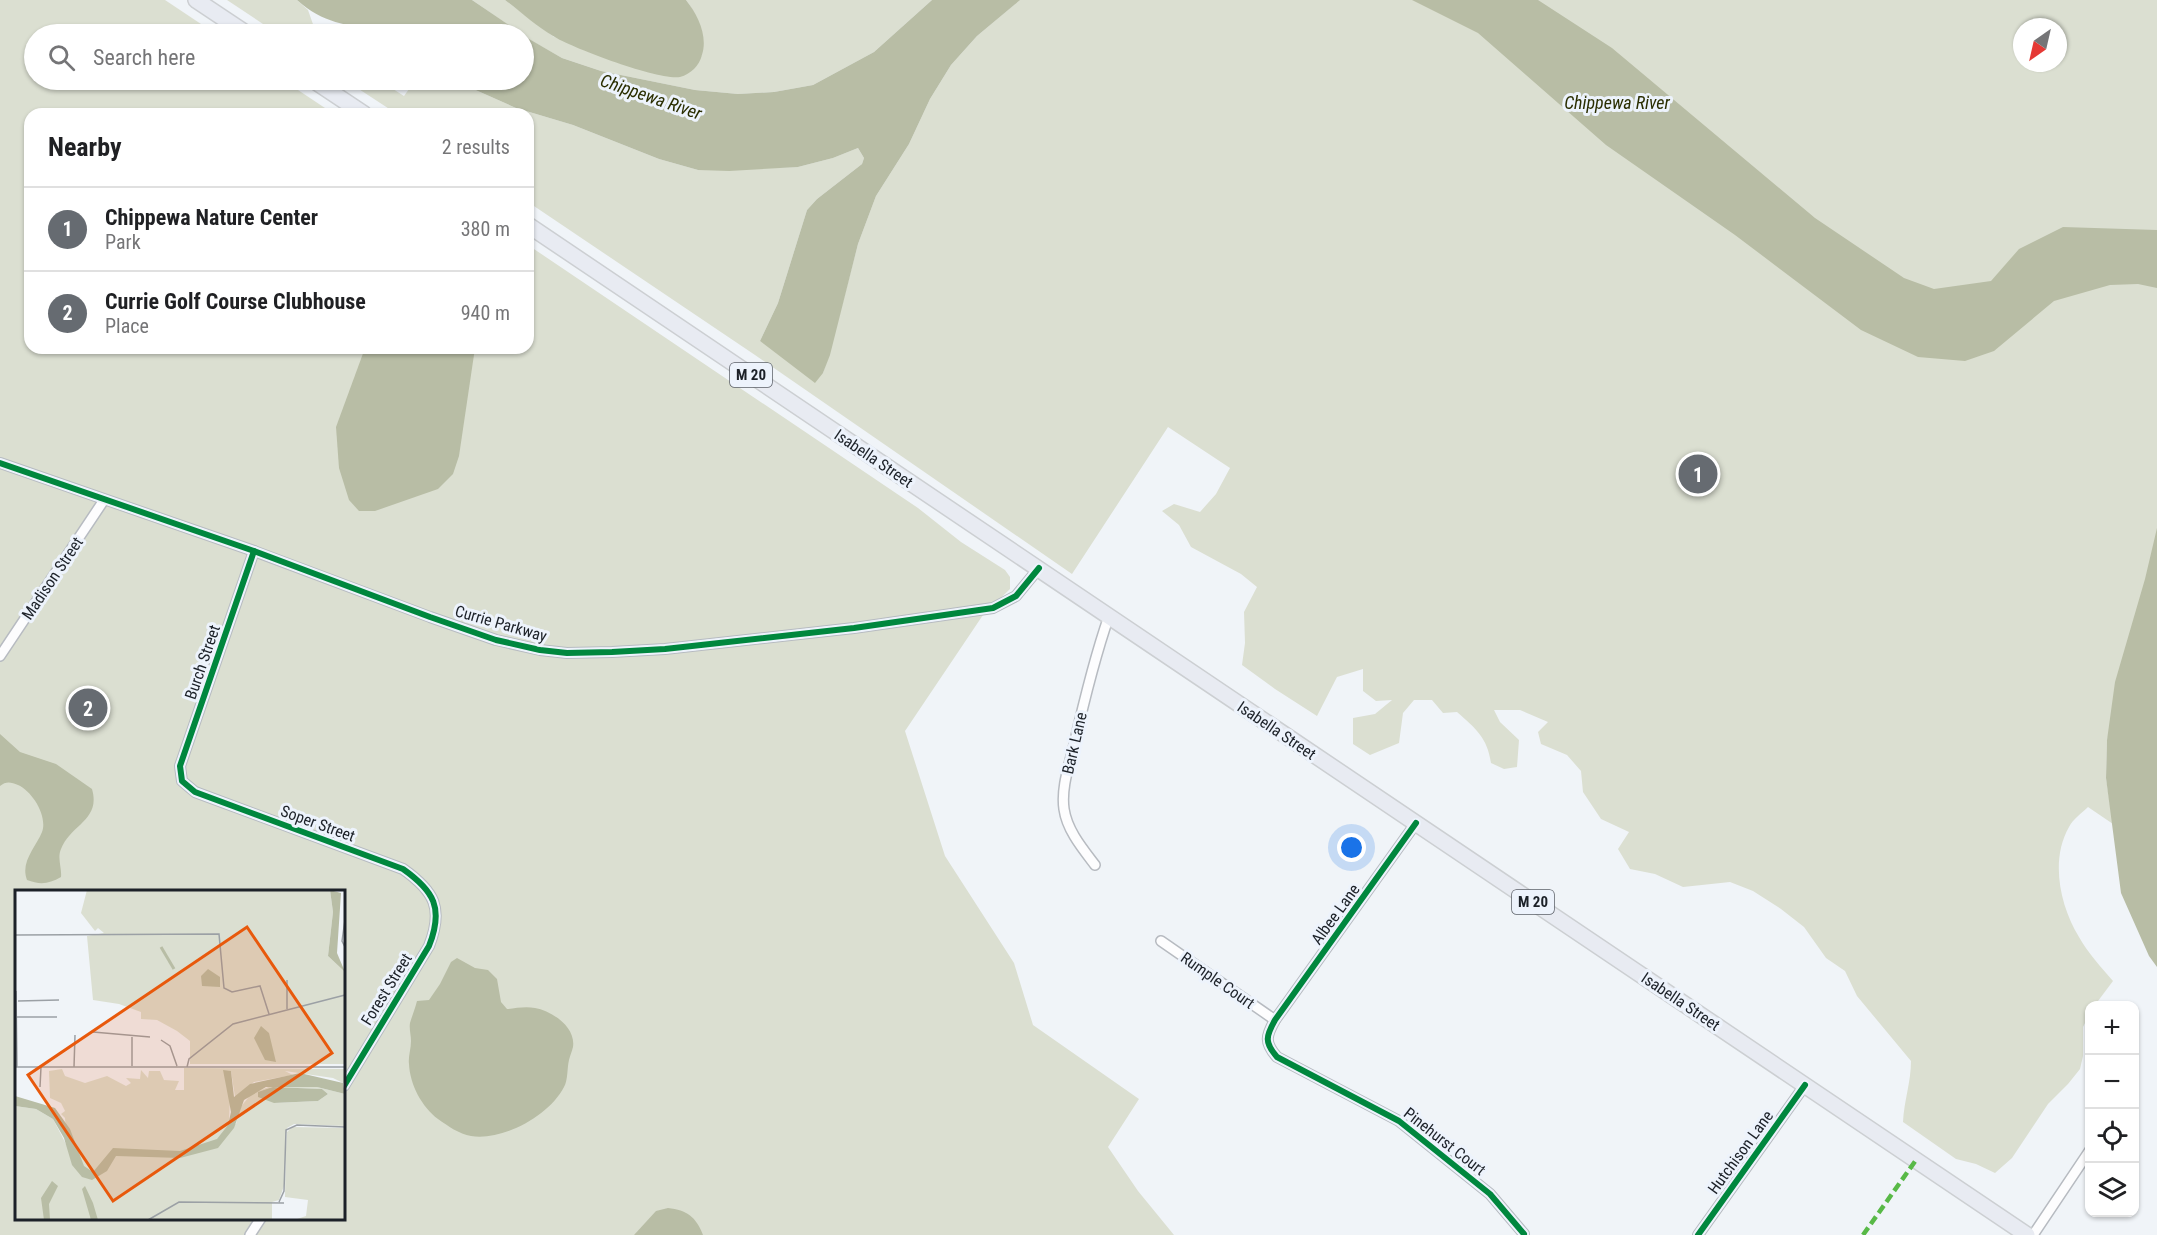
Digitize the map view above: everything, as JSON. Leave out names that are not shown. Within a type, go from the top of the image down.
[{"type":"highway","points":[[196,0],[232,24]]},
{"type":"highway","points":[[329,90],[355,108]]},
{"type":"highway","name":"Isabella Street","points":[[534,229],[2027,1235]]},
{"type":"street","name":"Currie Parkway","points":[[0,463],[254,551],[496,640],[540,650],[567,652],[665,649],[854,628],[993,608],[1016,596],[1039,568]]},
{"type":"street","name":"Madison Street","points":[[0,656],[104,500]]},
{"type":"street","name":"Burch Street","points":[[182,781],[180,766],[254,551]]},
{"type":"street","name":"Bark Lane","points":[[1095,864],[1070,828],[1064,809],[1064,788],[1090,671],[1109,616]]},
{"type":"street","name":"Soper Street","points":[[182,781],[195,792],[403,868],[421,882],[435,903]]},
{"type":"street","name":"Albee Lane","points":[[1275,1020],[1416,823]]},
{"type":"street","name":"Forest Street","points":[[345,1084],[429,946],[436,929],[435,903]]},
{"type":"street","name":"Rumple Court","points":[[1161,941],[1275,1020]]},
{"type":"street","name":"Pinehurst Court","points":[[1275,1020],[1268,1034],[1269,1048],[1277,1057],[1399,1121],[1490,1194],[1524,1234]]},
{"type":"street","name":"Hutchison Lane","points":[[1698,1235],[1805,1085]]},
{"type":"street","points":[[2033,1235],[2085,1157]]},
{"type":"street","points":[[250,1235],[260,1220]]},
{"type":"shaded area","points":[[0,0],[165,0],[201,24],[24,24],[24,90],[298,90],[325,108],[24,108],[24,354],[534,354],[534,249],[918,508],[961,542],[1005,570],[1010,577],[1010,589],[983,615],[905,731],[945,856],[1014,963],[1033,1025],[1139,1099],[1108,1147],[1138,1191],[1174,1235],[0,1235]]},
{"type":"shaded area","points":[[227,0],[297,0],[308,10],[313,24],[263,24]]},
{"type":"shaded area","points":[[472,0],[505,0],[554,37],[702,56],[700,26],[686,0],[932,0],[874,52],[813,85],[774,92],[738,94],[695,90],[601,71],[562,58],[534,42],[534,24],[507,24]]},
{"type":"shaded area","points":[[1013,0],[2157,0],[2157,578],[2107,740],[2106,778],[2113,824],[2088,807],[2069,827],[2063,840],[2059,868],[2062,897],[2072,925],[2086,949],[2113,981],[2098,1001],[2085,1001],[2083,1056],[2080,1069],[2048,1104],[2012,1158],[1995,1173],[1976,1164],[1956,1159],[1903,1122],[1911,1061],[1857,996],[1845,971],[1826,958],[1804,927],[1781,909],[1753,891],[1730,882],[1683,887],[1655,874],[1630,869],[1618,849],[1629,832],[1601,819],[1583,792],[1581,771],[1567,755],[1541,744],[1538,732],[1548,722],[1520,710],[1494,710],[1500,722],[1519,740],[1517,767],[1504,769],[1491,763],[1487,746],[1483,740],[1457,712],[1443,713],[1432,700],[1414,700],[1403,713],[1399,743],[1370,755],[1353,744],[1353,718],[1375,714],[1392,700],[1376,701],[1363,691],[1363,669],[1337,677],[1317,716],[1242,665],[1245,643],[1244,612],[1257,587],[1241,574],[1191,547],[1179,525],[1162,511],[1174,504],[1200,512],[1216,494],[1230,468],[1168,427],[1072,574],[755,355],[534,206],[534,113],[573,125],[659,159],[698,170],[798,167],[833,158],[858,148],[864,158],[862,164],[817,199],[807,210],[778,303],[760,341],[823,373],[858,244],[876,196],[909,144],[930,99],[951,65],[977,36],[1015,4]]},
{"type":"shaded area","points":[[360,90],[395,90],[404,96],[408,90],[476,90],[516,108],[388,108]]},
{"type":"water","points":[[297,0],[472,0],[507,24],[345,24],[326,19]]},
{"type":"water","points":[[505,0],[686,0],[701,26],[704,48],[699,63],[688,74],[670,77],[654,74],[596,55],[563,41],[541,28]]},
{"type":"water","name":"Chippewa River","points":[[932,0],[1020,0],[977,36],[951,65],[930,99],[909,144],[876,196],[858,244],[830,355],[823,373],[815,383],[760,341],[778,303],[807,210],[817,199],[862,164],[864,158],[858,148],[833,158],[798,167],[729,171],[698,170],[659,159],[573,125],[534,113],[534,108],[516,108],[476,90],[534,90],[534,42],[562,58],[601,71],[695,90],[738,94],[774,92],[813,85],[874,52]]},
{"type":"water","name":"Chippewa River","points":[[1412,0],[1538,0],[1612,48],[1815,218],[1904,278],[1934,289],[1991,281],[2019,249],[2063,227],[2157,230],[2157,288],[2138,284],[2110,285],[2054,301],[1994,351],[1965,361],[1918,357],[1861,330],[1735,235],[1606,145],[1478,33]]},
{"type":"water","points":[[363,354],[474,354],[459,456],[453,474],[438,489],[375,511],[359,511],[349,500],[339,468],[336,427]]},
{"type":"water","points":[[2157,528],[2157,967],[2149,956],[2121,893],[2106,778],[2107,740],[2115,682],[2145,579]]},
{"type":"water","points":[[0,734],[20,752],[56,764],[92,789],[94,799],[89,815],[71,833],[61,849],[59,856],[61,877],[52,881],[36,883],[27,880],[25,873],[27,861],[42,832],[43,819],[38,805],[23,788],[11,783],[4,783],[0,786]]},
{"type":"water","points":[[457,958],[475,968],[488,970],[497,979],[501,1002],[507,1009],[532,1007],[549,1013],[562,1021],[573,1040],[566,1081],[557,1098],[536,1117],[497,1135],[484,1137],[467,1135],[438,1119],[418,1095],[410,1072],[410,1025],[417,1001],[429,1000],[451,962]]},
{"type":"water","points":[[668,1208],[690,1216],[697,1223],[703,1235],[634,1235],[656,1211]]},
{"type":"marked path","points":[[1863,1235],[1916,1160]]},
{"type":"cycle path","points":[[0,463],[254,551],[496,640],[540,650],[567,653],[665,649],[854,628],[993,608],[1016,596],[1039,568]]},
{"type":"cycle path","points":[[254,551],[180,766],[182,781],[195,792],[403,869],[429,893],[436,911],[436,921],[429,946],[345,1084]]},
{"type":"cycle path","points":[[1416,823],[1275,1020],[1268,1035],[1268,1043],[1277,1057],[1399,1121],[1490,1194],[1524,1234]]},
{"type":"cycle path","points":[[1698,1235],[1805,1085]]},
{"type":"place","name":"Chippewa Nature Center","points":[[1698,474]]},
{"type":"place","name":"Currie Golf Course Clubhouse","points":[[88,708]]}]
